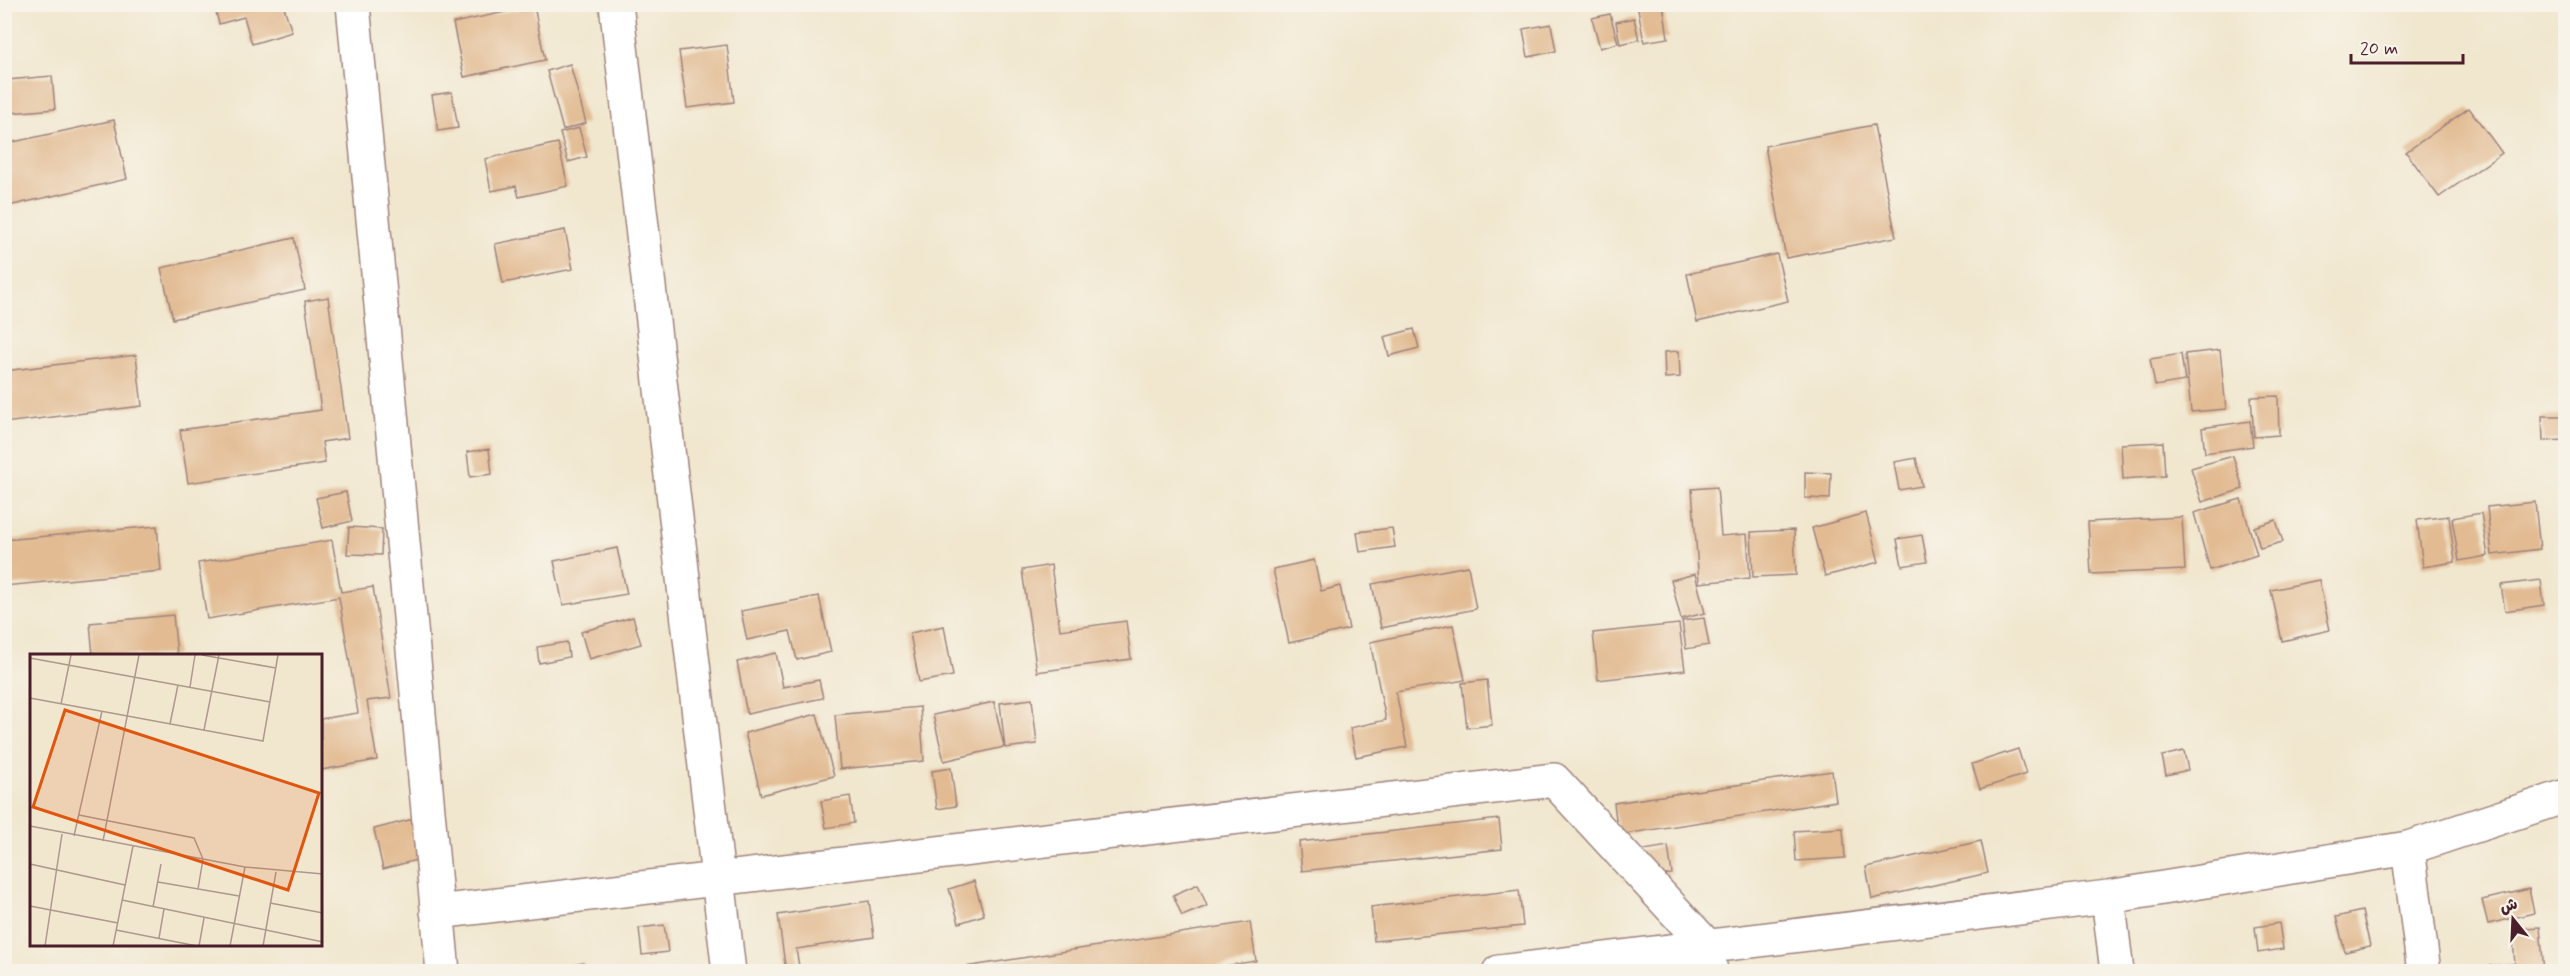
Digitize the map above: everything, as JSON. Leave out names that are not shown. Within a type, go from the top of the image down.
[{"type":"street","points":[[353,4],[443,972]]},
{"type":"street","points":[[616,4],[729,972]]},
{"type":"street","points":[[437,912],[1554,780],[1709,959]]},
{"type":"street","points":[[1499,972],[1709,959],[2408,848],[2565,796]]},
{"type":"street","points":[[2408,848],[2424,972]]},
{"type":"street","points":[[2108,897],[2117,972]]},
{"type":"building","points":[[214,4],[283,4],[292,32],[252,44],[244,17],[219,24]]},
{"type":"building","points":[[1637,4],[1663,4],[1668,38],[1644,42]]},
{"type":"building","points":[[534,6],[545,60],[464,77],[453,23]]},
{"type":"building","points":[[1610,14],[1618,43],[1600,48],[1592,18]]},
{"type":"building","points":[[1634,18],[1639,40],[1620,44],[1616,22]]},
{"type":"building","points":[[1551,24],[1556,51],[1528,57],[1523,29]]},
{"type":"building","points":[[727,45],[734,102],[687,108],[679,51]]},
{"type":"building","points":[[570,64],[586,123],[563,130],[547,71]]},
{"type":"building","points":[[52,76],[55,109],[10,113],[7,80]]},
{"type":"building","points":[[452,92],[458,128],[438,131],[432,95]]},
{"type":"building","points":[[2469,108],[2502,153],[2439,197],[2406,152]]},
{"type":"building","points":[[114,120],[127,179],[4,207],[4,144]]},
{"type":"building","points":[[1874,125],[1896,237],[1786,258],[1765,146]]},
{"type":"building","points":[[579,128],[587,157],[568,162],[560,133]]},
{"type":"building","points":[[558,143],[568,186],[519,197],[516,186],[491,191],[485,159]]},
{"type":"building","points":[[565,230],[573,269],[503,283],[495,244]]},
{"type":"building","points":[[294,238],[305,290],[173,319],[161,268]]},
{"type":"building","points":[[1777,254],[1788,301],[1697,322],[1687,274]]},
{"type":"building","points":[[328,297],[348,438],[322,442],[325,463],[188,483],[180,430],[321,410],[305,301]]},
{"type":"building","points":[[1414,329],[1419,348],[1389,356],[1384,337]]},
{"type":"building","points":[[2220,350],[2226,409],[2191,412],[2185,354]]},
{"type":"building","points":[[1679,351],[1680,377],[1665,378],[1664,352]]},
{"type":"building","points":[[2181,354],[2185,381],[2155,386],[2150,359]]},
{"type":"building","points":[[136,355],[142,406],[4,423],[4,371]]},
{"type":"building","points":[[2278,396],[2279,435],[2254,437],[2251,397]]},
{"type":"building","points":[[2542,416],[2566,416],[2566,440],[2543,441]]},
{"type":"building","points":[[2250,421],[2253,446],[2205,453],[2202,428]]},
{"type":"building","points":[[2163,442],[2165,476],[2123,479],[2121,444]]},
{"type":"building","points":[[489,449],[492,474],[470,477],[467,452]]},
{"type":"building","points":[[2233,456],[2243,489],[2202,502],[2191,468]]},
{"type":"building","points":[[1916,458],[1922,486],[1899,490],[1894,462]]},
{"type":"building","points":[[1805,472],[1831,473],[1830,499],[1805,498]]},
{"type":"building","points":[[1717,487],[1721,536],[1747,534],[1750,578],[1699,583],[1692,489]]},
{"type":"building","points":[[346,492],[352,521],[323,528],[316,498]]},
{"type":"building","points":[[2241,499],[2257,555],[2210,570],[2194,513]]},
{"type":"building","points":[[2535,502],[2540,549],[2492,555],[2487,507]]},
{"type":"building","points":[[1866,513],[1879,562],[1825,576],[1812,528]]},
{"type":"building","points":[[2481,513],[2488,556],[2459,561],[2452,518]]},
{"type":"building","points":[[2449,516],[2455,562],[2423,567],[2417,520]]},
{"type":"building","points":[[2182,517],[2185,570],[2091,574],[2088,522]]},
{"type":"building","points":[[2276,520],[2283,542],[2260,548],[2254,527]]},
{"type":"building","points":[[157,526],[161,571],[4,586],[4,540]]},
{"type":"building","points":[[349,527],[382,529],[381,555],[347,554]]},
{"type":"building","points":[[1392,528],[1395,547],[1360,552],[1357,532]]},
{"type":"building","points":[[1794,530],[1796,575],[1753,577],[1751,532]]},
{"type":"building","points":[[1922,535],[1927,562],[1902,566],[1897,539]]},
{"type":"building","points":[[332,540],[341,592],[373,587],[391,698],[367,701],[377,760],[322,770],[322,719],[358,713],[339,597],[207,619],[198,563]]},
{"type":"building","points":[[617,548],[627,594],[563,605],[554,561]]},
{"type":"building","points":[[1314,560],[1321,591],[1340,586],[1349,629],[1289,643],[1273,569]]},
{"type":"building","points":[[1051,565],[1060,630],[1126,621],[1131,659],[1037,672],[1022,570]]},
{"type":"building","points":[[1468,566],[1476,609],[1381,628],[1372,584]]},
{"type":"building","points":[[1695,574],[1705,613],[1681,619],[1671,580]]},
{"type":"building","points":[[2319,580],[2330,630],[2282,641],[2271,590]]},
{"type":"building","points":[[2541,580],[2544,605],[2505,611],[2501,585]]},
{"type":"building","points":[[819,596],[831,652],[797,660],[790,631],[747,640],[741,611]]},
{"type":"building","points":[[173,615],[177,654],[93,654],[90,623]]},
{"type":"building","points":[[633,617],[641,644],[589,659],[581,632]]},
{"type":"building","points":[[1704,618],[1709,645],[1686,649],[1682,621]]},
{"type":"building","points":[[1679,624],[1685,670],[1598,680],[1593,633]]},
{"type":"building","points":[[1453,625],[1465,680],[1396,692],[1407,747],[1356,757],[1350,728],[1386,720],[1370,642]]},
{"type":"building","points":[[944,626],[953,676],[919,682],[910,633]]},
{"type":"building","points":[[567,642],[569,657],[539,663],[537,647]]},
{"type":"building","points":[[776,653],[783,687],[819,680],[823,698],[747,714],[737,662]]},
{"type":"building","points":[[1487,680],[1492,725],[1467,728],[1462,683]]},
{"type":"building","points":[[1032,699],[1037,744],[1005,748],[1000,703]]},
{"type":"building","points":[[994,702],[1004,747],[944,761],[933,715]]},
{"type":"building","points":[[920,707],[924,761],[840,769],[835,715]]},
{"type":"building","points":[[817,714],[834,776],[761,795],[745,733]]},
{"type":"building","points":[[2018,749],[2026,774],[1980,789],[1972,764]]},
{"type":"building","points":[[2184,751],[2188,770],[2166,775],[2162,756]]},
{"type":"building","points":[[951,768],[956,806],[937,809],[932,771]]},
{"type":"building","points":[[1832,771],[1836,801],[1618,835],[1614,803]]},
{"type":"building","points":[[850,796],[854,823],[826,828],[821,801]]},
{"type":"building","points":[[421,817],[431,856],[383,869],[374,829]]},
{"type":"building","points":[[1499,819],[1502,849],[1302,871],[1299,842]]},
{"type":"building","points":[[1843,828],[1845,858],[1796,861],[1794,831]]},
{"type":"building","points":[[1981,841],[1988,873],[1872,899],[1866,867]]},
{"type":"building","points":[[1668,846],[1672,874],[1624,882],[1620,854]]},
{"type":"building","points":[[974,881],[984,915],[959,923],[949,889]]},
{"type":"building","points":[[1198,884],[1207,906],[1182,916],[1173,895]]},
{"type":"building","points":[[2529,889],[2534,913],[2488,924],[2482,900]]},
{"type":"building","points":[[1519,890],[1523,926],[1374,941],[1371,907]]},
{"type":"building","points":[[869,901],[874,937],[796,949],[800,972],[786,972],[778,915]]},
{"type":"building","points":[[2362,911],[2370,946],[2345,952],[2336,917]]},
{"type":"building","points":[[1250,922],[1256,961],[1187,972],[933,972]]},
{"type":"building","points":[[2279,923],[2283,949],[2258,953],[2255,927]]},
{"type":"building","points":[[664,925],[668,952],[642,955],[639,928]]},
{"type":"building","points":[[2540,927],[2544,972],[2490,972],[2489,966],[2515,964],[2512,929]]},
{"type":"building","points":[[583,963],[585,972],[557,972],[556,968]]}]
